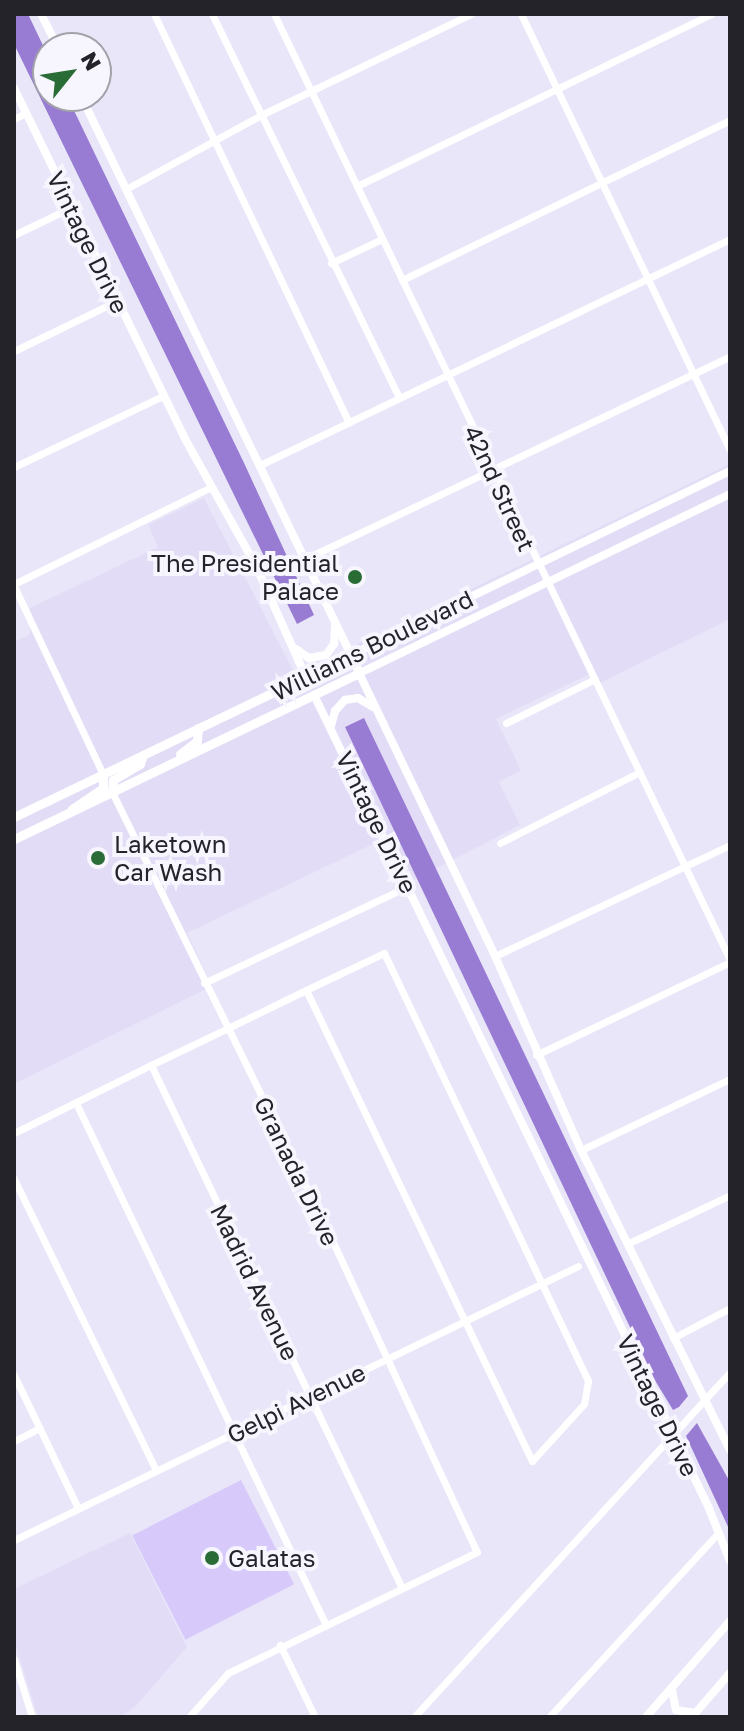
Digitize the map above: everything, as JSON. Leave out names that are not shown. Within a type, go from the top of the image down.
[{"type":"main road","name":"Vintage Drive","points":[[351,655],[359,673]]},
{"type":"main road","name":"Williams Boulevard","points":[[14,817],[351,655]]},
{"type":"main road","name":"Williams Boulevard","points":[[14,839],[359,673]]},
{"type":"main road","name":"Vintage Drive","points":[[306,677],[314,695]]},
{"type":"main road","points":[[154,772],[197,741],[198,728]]},
{"type":"main road","points":[[112,792],[113,780],[140,764],[143,755]]},
{"type":"main road","points":[[71,812],[76,803],[103,788],[103,774]]},
{"type":"street","points":[[41,14],[50,32]]},
{"type":"street","points":[[154,14],[349,423]]},
{"type":"street","points":[[212,14],[399,398]]},
{"type":"street","name":"42nd Street","points":[[274,14],[730,961]]},
{"type":"street","points":[[126,189],[261,115],[471,14]]},
{"type":"street","points":[[521,14],[730,450]]},
{"type":"street","points":[[357,186],[712,14]]},
{"type":"street","name":"Vintage Drive","points":[[14,88],[163,396],[256,566],[306,677]]},
{"type":"street","name":"Vintage Drive","points":[[89,112],[351,655]]},
{"type":"street","points":[[14,119],[26,113]]},
{"type":"street","points":[[402,280],[730,120]]},
{"type":"street","points":[[14,235],[72,207]]},
{"type":"street","points":[[331,263],[382,239]]},
{"type":"street","points":[[260,465],[730,239]]},
{"type":"street","points":[[14,351],[117,301]]},
{"type":"street","points":[[305,559],[730,356]]},
{"type":"street","points":[[14,467],[163,396]]},
{"type":"street","name":"Williams Boulevard","points":[[351,655],[730,471]]},
{"type":"street","points":[[103,774],[14,585],[211,487]]},
{"type":"street","name":"Williams Boulevard","points":[[359,673],[730,494]]},
{"type":"street","points":[[292,646],[309,658],[326,655],[334,644],[334,619]]},
{"type":"street","name":"Vintage Drive","points":[[359,673],[495,956],[536,1055],[581,1150],[730,1450]]},
{"type":"street","points":[[506,723],[595,679]]},
{"type":"street","name":"Vintage Drive","points":[[314,695],[672,1434],[730,1561]]},
{"type":"street","points":[[331,728],[335,711],[345,700],[358,698],[377,710]]},
{"type":"street","points":[[500,843],[640,772]]},
{"type":"street","name":"Granada Drive","points":[[112,792],[477,1552],[401,1586]]},
{"type":"street","points":[[495,956],[730,845]]},
{"type":"street","points":[[204,983],[408,886]]},
{"type":"street","points":[[14,1133],[151,1065],[306,990],[384,953],[588,1381],[588,1393],[532,1461],[306,990]]},
{"type":"street","points":[[536,1055],[730,961]]},
{"type":"street","name":"Madrid Avenue","points":[[151,1065],[401,1586]]},
{"type":"street","points":[[581,1150],[730,1079]]},
{"type":"street","points":[[76,1103],[325,1623]]},
{"type":"street","points":[[14,1179],[156,1470]]},
{"type":"street","points":[[627,1244],[730,1195]]},
{"type":"street","name":"Gelpi Avenue","points":[[14,1540],[578,1266]]},
{"type":"street","points":[[673,1338],[730,1308]]},
{"type":"street","points":[[414,1717],[730,1372]]},
{"type":"street","points":[[14,1375],[78,1508]]},
{"type":"street","points":[[14,1441],[40,1428]]},
{"type":"street","points":[[549,1717],[719,1532]]},
{"type":"street","points":[[189,1717],[228,1673],[401,1586]]},
{"type":"street","points":[[646,1717],[730,1621]]},
{"type":"street","points":[[280,1645],[314,1717]]},
{"type":"street","points":[[14,1659],[32,1717]]},
{"type":"street","points":[[672,1689],[676,1710],[694,1715],[730,1673]]},
{"type":"shaded area","points":[[14,14],[28,14],[37,32],[32,32],[32,81],[14,44]]},
{"type":"shaded area","points":[[47,112],[75,112],[314,615],[297,624]]},
{"type":"shaded area","points":[[730,464],[730,619],[600,683],[594,672],[496,719],[521,770],[499,782],[520,825],[398,888],[375,843],[187,933],[212,986],[14,1084],[14,642],[30,634],[30,608],[158,547],[148,525],[204,498],[295,674]]},
{"type":"shaded area","points":[[364,718],[688,1396],[673,1410],[656,1382],[345,727]]},
{"type":"shaded area","points":[[697,1423],[730,1482],[730,1531],[686,1436]]},
{"type":"shaded area","name":"Galatas","points":[[241,1480],[294,1584],[185,1640],[132,1535]]},
{"type":"shaded area","points":[[130,1533],[187,1647],[136,1706],[120,1717],[38,1717],[14,1640],[14,1589]]},
{"type":"place","name":"The Presidential Palace","points":[[355,577]]},
{"type":"place","name":"Laketown Car Wash","points":[[98,858]]},
{"type":"place","name":"Galatas","points":[[212,1558]]}]
